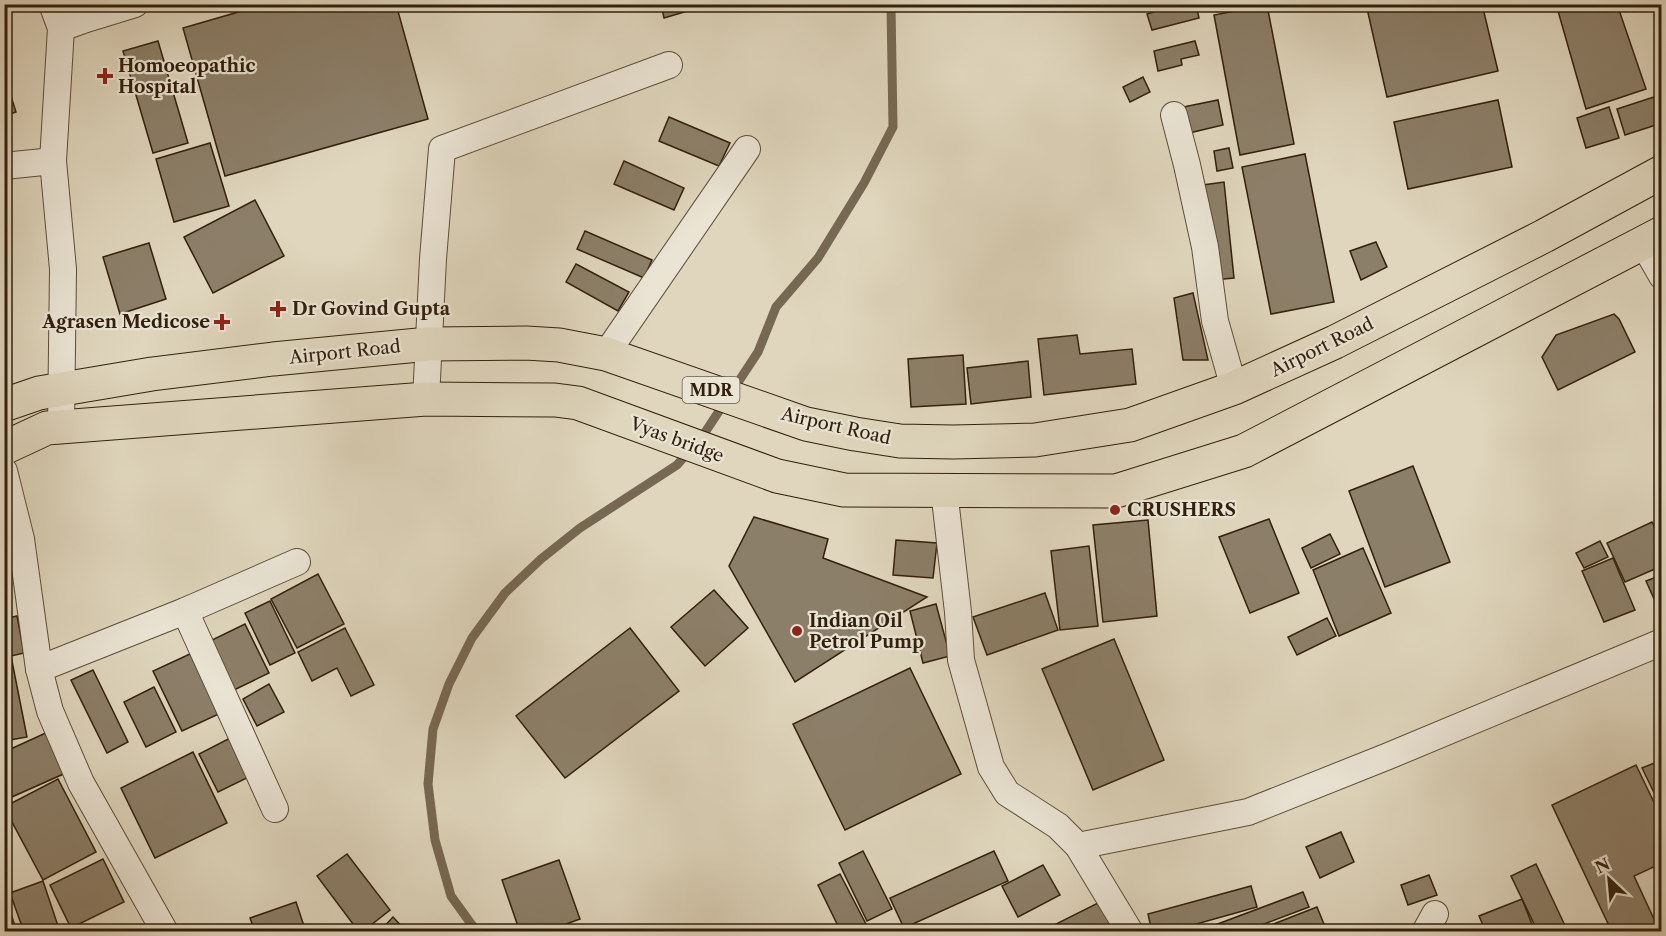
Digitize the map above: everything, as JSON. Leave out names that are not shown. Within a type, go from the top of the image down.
[{"type":"main road","name":"Airport Road","points":[[4,405],[39,393],[152,374],[273,359],[429,344],[526,343],[559,345],[610,355],[806,424],[855,434],[900,441],[1035,440],[1130,425],[1234,388],[1356,331],[1544,236],[1662,172]]},
{"type":"main road","name":"Vyas bridge","points":[[426,399],[555,400],[578,403],[777,476],[844,490],[1116,491],[1244,451],[1652,238]]},
{"type":"main road","points":[[4,448],[47,428],[426,399]]},
{"type":"street","points":[[52,4],[61,28],[53,161],[63,269],[60,427]]},
{"type":"street","points":[[61,28],[135,4]]},
{"type":"street","points":[[426,399],[433,259],[442,149],[669,64]]},
{"type":"street","points":[[1173,115],[1205,246],[1215,321],[1234,388]]},
{"type":"street","points":[[610,355],[747,149]]},
{"type":"street","points":[[4,166],[53,161]]},
{"type":"street","points":[[1652,238],[1662,276]]},
{"type":"street","points":[[4,471],[21,539],[39,669],[50,711],[81,783],[165,932]]},
{"type":"street","points":[[944,490],[961,660],[991,767],[1006,793],[1058,826],[1078,846],[1131,932]]},
{"type":"street","points":[[39,669],[185,611],[297,562]]},
{"type":"street","points":[[185,611],[275,809]]},
{"type":"street","points":[[1078,846],[1248,812],[1662,642]]},
{"type":"building","points":[[266,4],[396,4],[428,119],[225,176],[183,28]]},
{"type":"building","points":[[661,4],[711,4],[664,18]]},
{"type":"building","points":[[1181,4],[1196,4],[1199,18],[1152,30],[1147,14]]},
{"type":"building","points":[[1366,4],[1482,4],[1498,71],[1387,97]]},
{"type":"building","points":[[1556,4],[1617,4],[1646,89],[1586,109]]},
{"type":"building","points":[[1267,5],[1294,144],[1240,155],[1214,15]]},
{"type":"building","points":[[158,41],[188,143],[153,153],[123,51]]},
{"type":"building","points":[[1195,41],[1199,55],[1181,59],[1182,65],[1158,71],[1154,51]]},
{"type":"building","points":[[4,74],[16,112],[4,116]]},
{"type":"building","points":[[1143,77],[1150,92],[1130,102],[1123,87]]},
{"type":"building","points":[[1654,97],[1662,123],[1625,135],[1617,109]]},
{"type":"building","points":[[1218,100],[1223,125],[1189,133],[1183,107]]},
{"type":"building","points":[[1498,100],[1512,167],[1408,189],[1394,122]]},
{"type":"building","points":[[1609,107],[1619,138],[1586,148],[1577,118]]},
{"type":"building","points":[[669,117],[730,143],[719,166],[659,141]]},
{"type":"building","points":[[210,143],[229,206],[174,222],[156,159]]},
{"type":"building","points":[[1229,148],[1233,168],[1217,171],[1214,151]]},
{"type":"building","points":[[1305,154],[1334,302],[1271,314],[1242,167]]},
{"type":"building","points":[[624,161],[684,188],[674,210],[614,184]]},
{"type":"building","points":[[1224,182],[1234,278],[1213,280],[1203,185]]},
{"type":"building","points":[[255,200],[284,256],[213,293],[184,237]]},
{"type":"building","points":[[4,211],[11,258],[4,259]]},
{"type":"building","points":[[585,231],[652,260],[644,278],[577,249]]},
{"type":"building","points":[[1376,242],[1387,267],[1361,280],[1350,251]]},
{"type":"building","points":[[149,243],[166,299],[120,314],[103,257]]},
{"type":"building","points":[[576,264],[629,292],[618,311],[566,282]]},
{"type":"building","points":[[1193,293],[1208,360],[1183,360],[1174,298]]},
{"type":"building","points":[[1614,314],[1619,319],[1635,352],[1558,390],[1542,357],[1556,335]]},
{"type":"building","points":[[1077,335],[1080,354],[1132,349],[1136,384],[1044,395],[1038,339]]},
{"type":"building","points":[[963,355],[966,404],[911,407],[908,359]]},
{"type":"building","points":[[1028,361],[1031,397],[971,404],[967,368]]},
{"type":"building","points":[[1413,466],[1450,562],[1385,587],[1349,491]]},
{"type":"building","points":[[754,517],[828,539],[823,558],[927,597],[795,682],[729,566]]},
{"type":"building","points":[[1269,519],[1299,593],[1250,613],[1219,537]]},
{"type":"building","points":[[1148,520],[1157,616],[1103,622],[1093,525]]},
{"type":"building","points":[[1652,522],[1662,542],[1662,566],[1625,582],[1607,543]]},
{"type":"building","points":[[1330,534],[1340,554],[1311,568],[1302,548]]},
{"type":"building","points":[[896,540],[937,543],[933,578],[893,575]]},
{"type":"building","points":[[1600,541],[1608,557],[1584,568],[1576,553]]},
{"type":"building","points":[[1089,546],[1098,626],[1060,630],[1051,551]]},
{"type":"building","points":[[1363,548],[1391,613],[1339,636],[1313,570]]},
{"type":"building","points":[[1613,558],[1635,610],[1604,622],[1582,571]]},
{"type":"building","points":[[318,574],[344,624],[297,648],[271,599]]},
{"type":"building","points":[[1662,575],[1662,599],[1655,601],[1646,581]]},
{"type":"building","points":[[714,590],[748,628],[705,666],[671,627]]},
{"type":"building","points":[[1045,593],[1058,630],[987,655],[973,617]]},
{"type":"building","points":[[270,601],[295,653],[270,665],[245,613]]},
{"type":"building","points":[[936,604],[950,656],[923,663],[910,611]]},
{"type":"building","points":[[17,616],[24,653],[11,656],[27,737],[4,741],[4,619]]},
{"type":"building","points":[[1327,618],[1336,636],[1297,655],[1288,637]]},
{"type":"building","points":[[245,624],[269,673],[234,690],[210,641]]},
{"type":"building","points":[[345,628],[374,685],[351,696],[337,668],[312,681],[298,652]]},
{"type":"building","points":[[630,628],[679,691],[565,778],[516,716]]},
{"type":"building","points":[[1114,639],[1164,760],[1093,790],[1042,669]]},
{"type":"building","points":[[192,653],[221,713],[182,731],[153,671]]},
{"type":"building","points":[[910,668],[961,774],[845,830],[793,724]]},
{"type":"building","points":[[93,670],[128,742],[107,753],[71,680]]},
{"type":"building","points":[[269,684],[284,712],[257,726],[243,699]]},
{"type":"building","points":[[154,687],[176,732],[146,747],[124,702]]},
{"type":"building","points":[[50,731],[68,772],[5,800],[4,752]]},
{"type":"building","points":[[234,736],[253,775],[218,792],[199,754]]},
{"type":"building","points":[[193,752],[227,823],[155,858],[121,788]]},
{"type":"building","points":[[1662,760],[1662,805],[1660,805],[1642,768]]},
{"type":"building","points":[[1636,765],[1662,819],[1662,863],[1634,876],[1660,932],[1612,932],[1552,805]]},
{"type":"building","points":[[58,779],[96,852],[43,880],[4,807]]},
{"type":"building","points":[[1341,832],[1354,862],[1320,878],[1306,847]]},
{"type":"building","points":[[863,851],[892,909],[867,921],[839,863]]},
{"type":"building","points":[[994,851],[1008,881],[904,928],[890,898]]},
{"type":"building","points":[[347,854],[390,910],[362,932],[359,932],[317,876]]},
{"type":"building","points":[[103,859],[124,902],[71,928],[50,885]]},
{"type":"building","points":[[559,860],[580,919],[544,932],[520,932],[502,880]]},
{"type":"building","points":[[1536,864],[1568,932],[1538,932],[1511,876]]},
{"type":"building","points":[[1043,865],[1060,895],[1018,917],[1002,886]]},
{"type":"building","points":[[840,874],[867,926],[857,932],[841,932],[818,885]]},
{"type":"building","points":[[1429,875],[1437,895],[1408,905],[1401,885]]},
{"type":"building","points":[[43,881],[60,932],[24,932],[10,893]]},
{"type":"building","points":[[1251,886],[1257,907],[1168,932],[1152,932],[1148,914]]},
{"type":"building","points":[[1303,892],[1309,907],[1243,932],[1199,931]]},
{"type":"building","points":[[5,896],[17,932],[4,932]]},
{"type":"building","points":[[1106,899],[1122,932],[1052,932],[1050,927]]},
{"type":"building","points":[[1522,899],[1535,932],[1486,932],[1479,916]]},
{"type":"building","points":[[296,902],[304,926],[286,932],[255,932],[250,918]]},
{"type":"building","points":[[1317,907],[1326,929],[1318,932],[1253,932]]},
{"type":"building","points":[[393,917],[407,932],[379,932]]},
{"type":"waterway","points":[[700,440],[758,352],[776,307],[818,258],[864,183],[893,127],[891,7],[894,4]]},
{"type":"waterway","points":[[477,932],[451,896],[435,840],[428,784],[433,729],[449,684],[472,638],[505,593],[541,559],[580,528],[677,465],[690,450]]},
{"type":"place","name":"Homoeopathic Hospital","points":[[105,76]]},
{"type":"place","name":"Dr Govind Gupta","points":[[278,309]]},
{"type":"place","name":"Agrasen Medicose","points":[[222,322]]},
{"type":"place","name":"CRUSHERS","points":[[1115,510]]},
{"type":"place","name":"Indian Oil Petrol Pump","points":[[797,631]]}]
